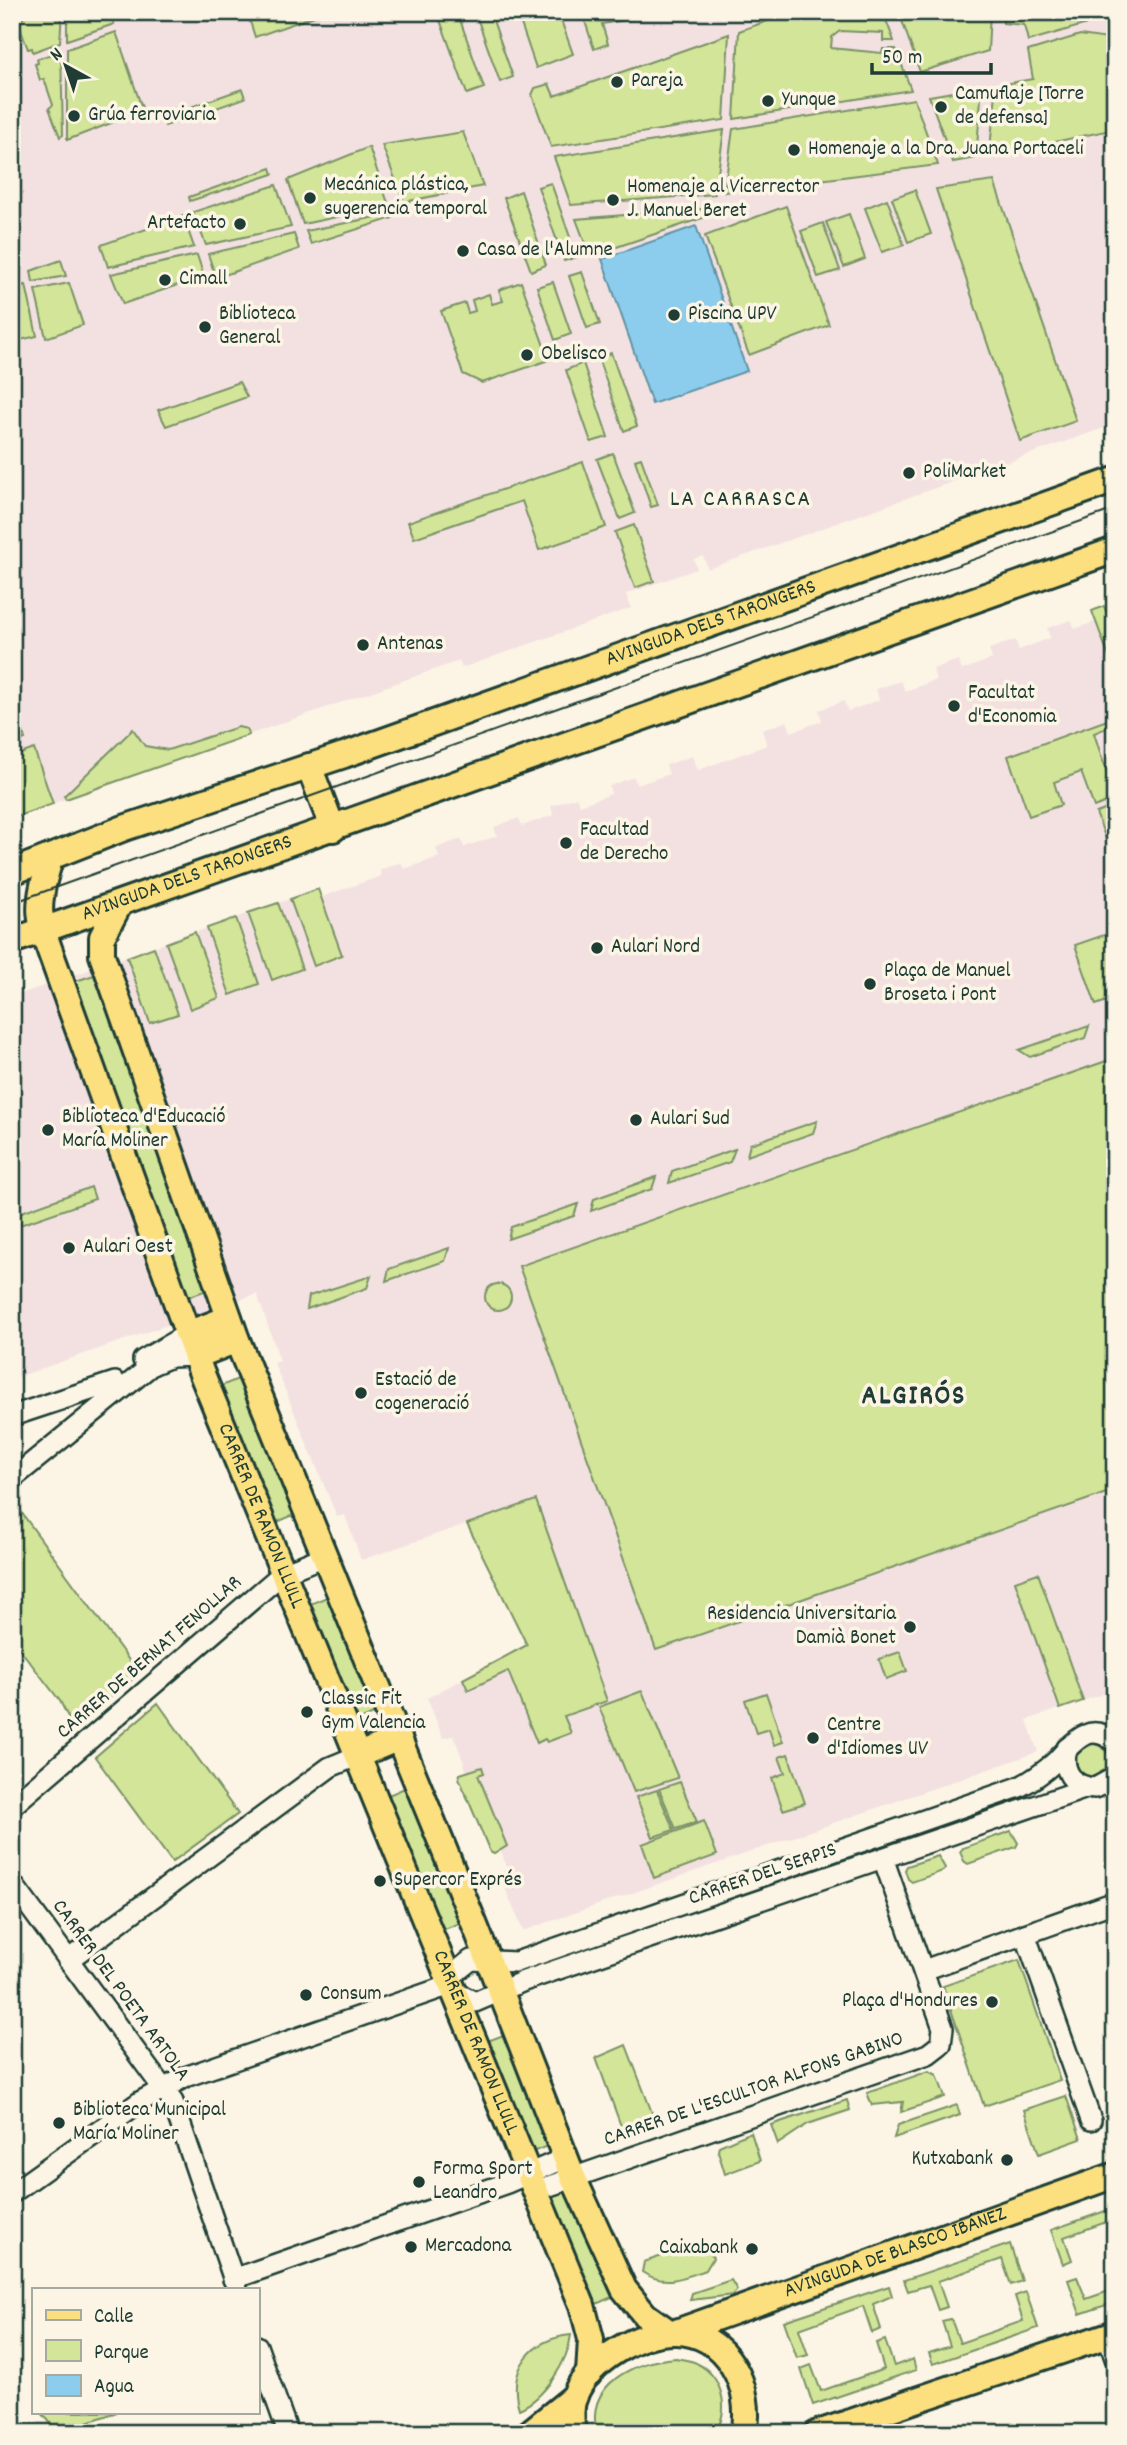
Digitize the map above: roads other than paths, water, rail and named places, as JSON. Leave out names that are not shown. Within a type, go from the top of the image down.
[{"type":"main road","name":"AVINGUDA DELS TARONGERS","points":[[12,872],[136,824],[309,766],[1115,480]]},
{"type":"main road","name":"AVINGUDA DELS TARONGERS","points":[[12,941],[1115,550]]},
{"type":"main road","points":[[309,766],[333,829]]},
{"type":"main road","points":[[43,931],[38,901],[51,857]]},
{"type":"main road","name":"CARRER DE RAMON LLULL","points":[[119,905],[102,937],[102,955],[233,1329],[569,2168],[624,2289],[645,2315],[673,2332]]},
{"type":"main road","name":"CARRER DE RAMON LLULL","points":[[43,931],[191,1345],[587,2319],[592,2350],[589,2374]]},
{"type":"main road","points":[[191,1345],[233,1329]]},
{"type":"main road","points":[[359,1755],[399,1738]]},
{"type":"main road","name":"AVINGUDA DE BLASCO IBÁÑEZ","points":[[589,2374],[617,2352],[638,2341],[673,2332],[1115,2175]]},
{"type":"main road","points":[[673,2332],[707,2340],[722,2351],[736,2369],[748,2410],[744,2433]]},
{"type":"main road","points":[[817,2433],[1112,2342]]},
{"type":"main road","points":[[530,2433],[575,2396],[589,2374]]},
{"type":"main road","points":[[573,2433],[575,2396]]},
{"type":"street","points":[[12,1465],[161,1347],[191,1345]]},
{"type":"street","points":[[12,1479],[160,1360],[191,1345]]},
{"type":"street","points":[[12,1416],[115,1382]]},
{"type":"street","name":"CARRER DE BERNAT FENOLLAR","points":[[12,1806],[284,1573],[325,1556]]},
{"type":"street","name":"CARRER DEL SERPIS","points":[[12,2193],[162,2088],[185,2077],[453,1985],[471,1960],[486,1958],[516,1962],[1019,1787],[1043,1772],[1081,1735],[1098,1733],[1112,1739]]},
{"type":"street","points":[[1067,1748],[1067,1773],[1079,1785],[1087,1788]]},
{"type":"street","points":[[68,1960],[330,1767],[359,1755]]},
{"type":"street","name":"CARRER DEL SERPIS","points":[[453,1985],[475,2002],[524,1982],[883,1858],[1087,1788],[1103,1786],[1115,1777]]},
{"type":"street","points":[[883,1858],[924,1970],[1115,1902]]},
{"type":"street","name":"CARRER DEL POETA ARTOLA","points":[[12,1883],[173,2102],[235,2284]]},
{"type":"street","points":[[1025,1934],[1091,2120]]},
{"type":"street","name":"CARRER DE L'ESCULTOR ALFONS GABINO","points":[[235,2284],[507,2183],[532,2182],[928,2054],[942,2044],[944,2038],[924,1970]]},
{"type":"street","points":[[259,2352],[288,2433]]},
{"type":"water","name":"Piscina UPV","points":[[696,226],[747,371],[652,404],[602,259]]},
{"type":"tram line","points":[[12,903],[1115,509]]},
{"type":"place","name":"Pareja","points":[[617,82]]},
{"type":"place","name":"Yunque","points":[[768,101]]},
{"type":"place","name":"Camuflaje [Torre de defensa]","points":[[941,107]]},
{"type":"place","name":"Grúa ferroviaria","points":[[74,116]]},
{"type":"place","name":"Homenaje a la Dra. Juana Portaceli","points":[[794,150]]},
{"type":"place","name":"Mecánica plástica, sugerencia temporal","points":[[310,198]]},
{"type":"place","name":"Homenaje al Vicerrector J. Manuel Beret","points":[[613,200]]},
{"type":"place","name":"Artefacto","points":[[240,224]]},
{"type":"place","name":"Casa de l'Alumne","points":[[463,251]]},
{"type":"place","name":"Cimall","points":[[165,280]]},
{"type":"place","name":"Piscina UPV","points":[[674,315]]},
{"type":"place","name":"Biblioteca General","points":[[205,327]]},
{"type":"place","name":"Obelisco","points":[[527,355]]},
{"type":"place","name":"PoliMarket","points":[[909,473]]},
{"type":"place","name":"Antenas","points":[[363,645]]},
{"type":"place","name":"Facultat d'Economia","points":[[954,706]]},
{"type":"place","name":"Facultad de Derecho","points":[[566,843]]},
{"type":"place","name":"Aulari Nord","points":[[597,948]]},
{"type":"place","name":"Plaça de Manuel Broseta i Pont","points":[[870,984]]},
{"type":"place","name":"Aulari Sud","points":[[636,1120]]},
{"type":"place","name":"Biblioteca d'Educació María Moliner","points":[[48,1130]]},
{"type":"place","name":"Aulari Oest","points":[[69,1248]]},
{"type":"place","name":"Estació de cogeneració","points":[[361,1393]]},
{"type":"place","name":"Residencia Universitaria Damià Bonet","points":[[910,1627]]},
{"type":"place","name":"Classic Fit Gym Valencia","points":[[307,1712]]},
{"type":"place","name":"Centre d'Idiomes UV","points":[[813,1738]]},
{"type":"place","name":"Supercor Exprés","points":[[380,1881]]},
{"type":"place","name":"Consum","points":[[306,1995]]},
{"type":"place","name":"Plaça d'Hondures","points":[[992,2002]]},
{"type":"place","name":"Biblioteca Municipal María Moliner","points":[[59,2123]]},
{"type":"place","name":"Kutxabank","points":[[1007,2160]]},
{"type":"place","name":"Forma Sport Leandro","points":[[419,2182]]},
{"type":"place","name":"Mercadona","points":[[411,2247]]},
{"type":"place","name":"Caixabank","points":[[752,2249]]},
{"type":"district","name":"LA CARRASCA","points":[[741,500]]},
{"type":"district","name":"ALGIRÓS","points":[[914,1398]]}]
